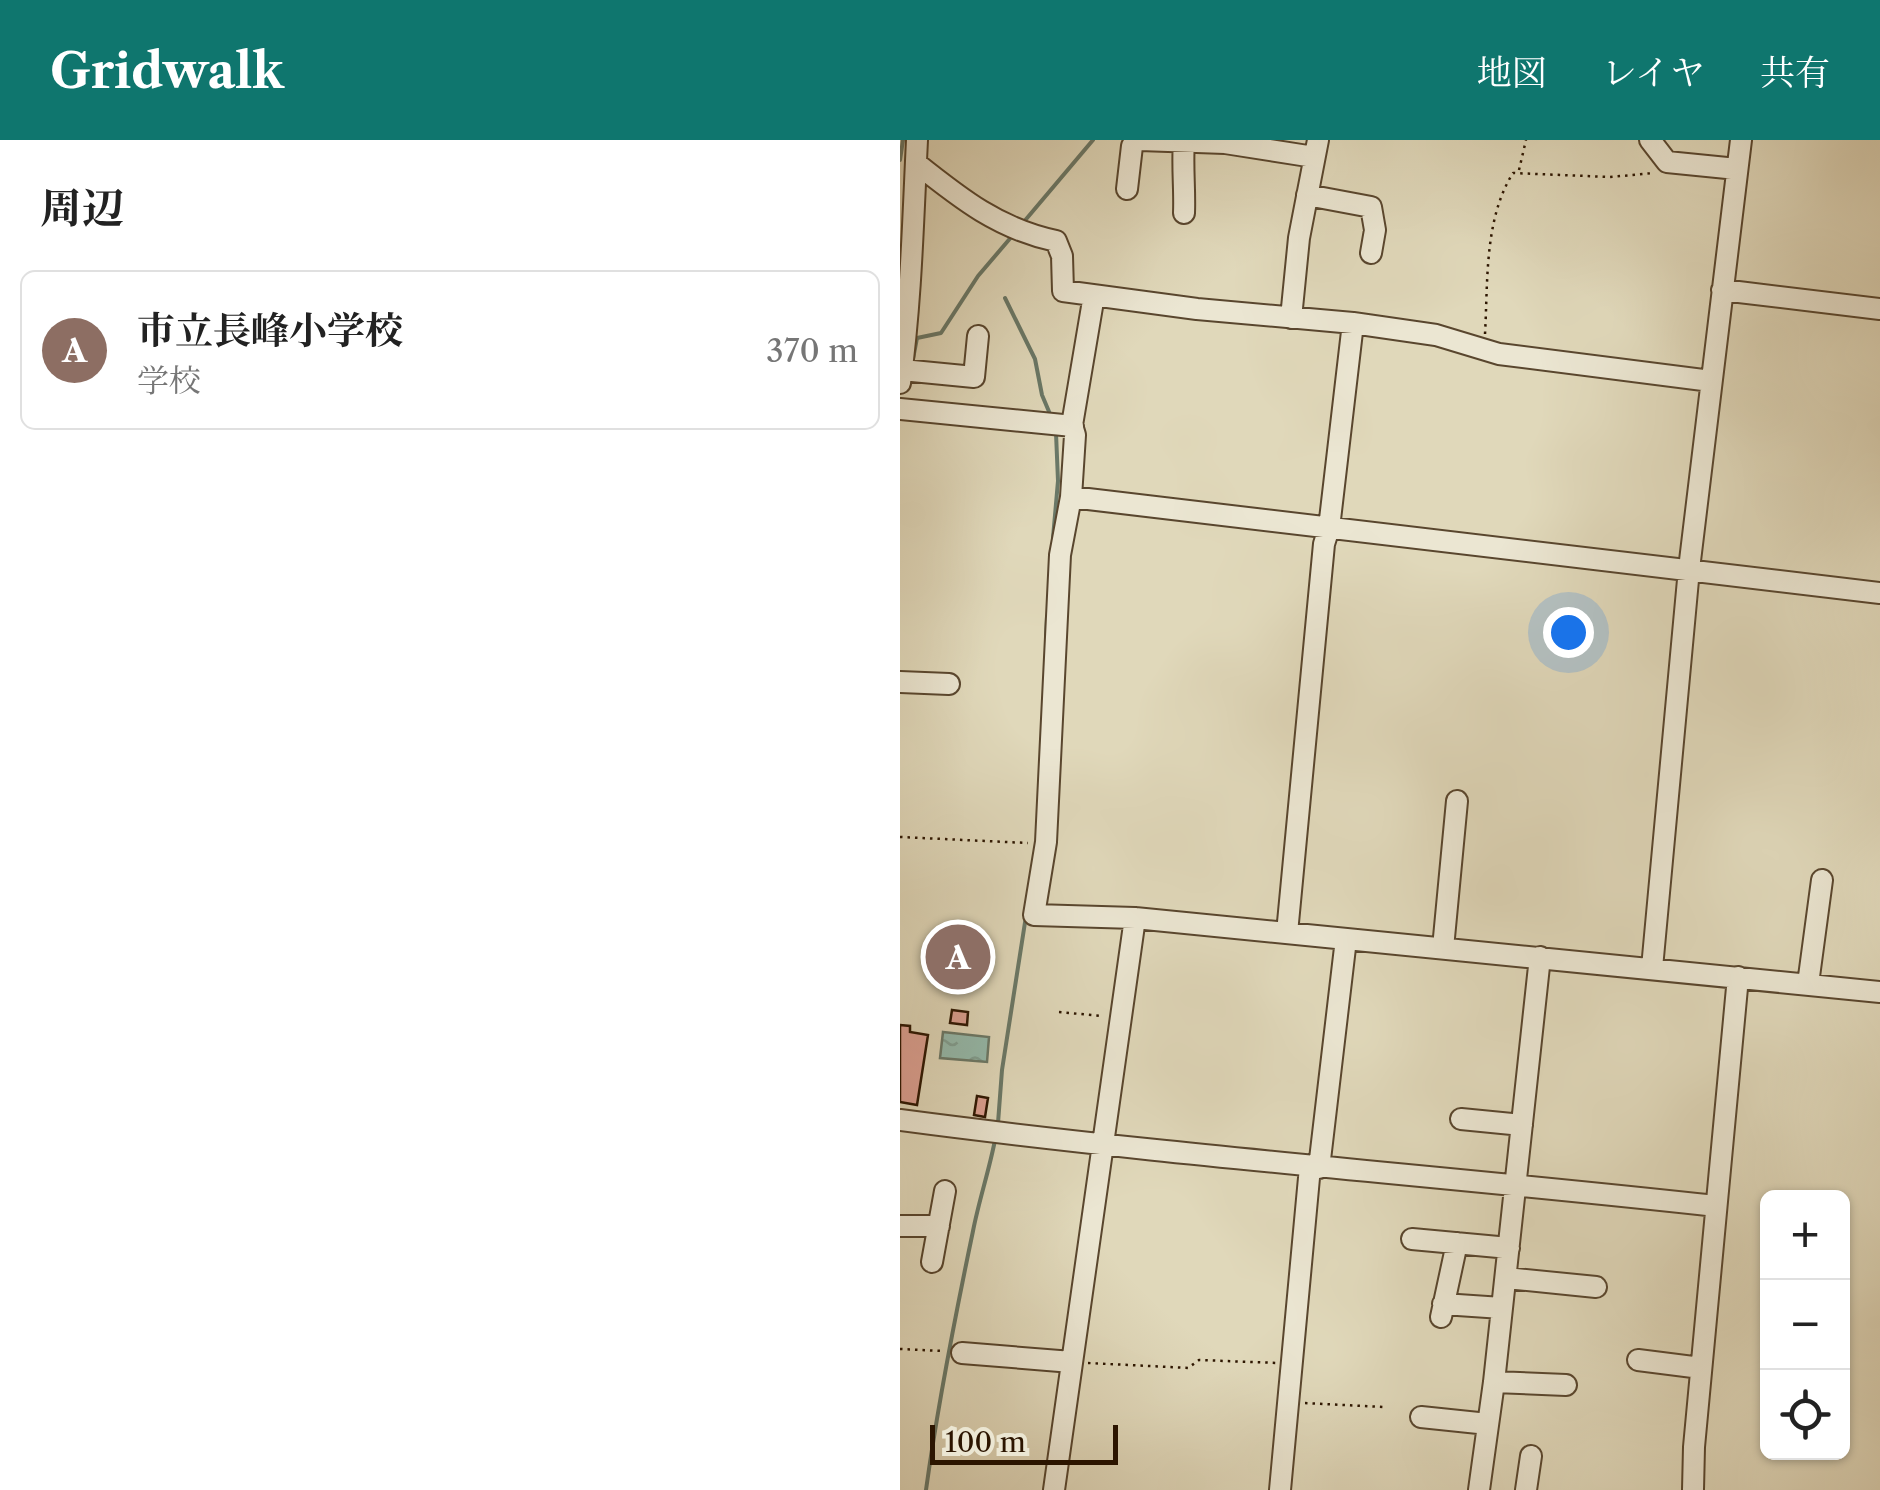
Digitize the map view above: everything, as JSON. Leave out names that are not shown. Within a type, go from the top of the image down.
[{"type":"street","points":[[917,140],[901,376],[974,377],[978,336]]},
{"type":"street","points":[[1127,189],[1132,146],[1138,140],[1316,148],[1291,318]]},
{"type":"street","points":[[1650,140],[1665,160],[1737,169]]},
{"type":"street","points":[[1652,968],[1688,569],[1740,140]]},
{"type":"street","points":[[1184,141],[1184,213]]},
{"type":"street","points":[[916,163],[964,202],[1020,234],[1056,242],[1062,256],[1063,291],[1352,323],[1436,335],[1499,354],[1711,381]]},
{"type":"street","points":[[1307,195],[1371,207],[1374,216],[1370,253]]},
{"type":"street","points":[[1722,290],[1880,309]]},
{"type":"street","points":[[1094,295],[1072,426],[1076,435],[1072,497],[1060,555],[1046,842],[1034,916],[1134,918],[1880,992]]},
{"type":"street","points":[[1286,933],[1324,544],[1352,323]]},
{"type":"street","points":[[900,409],[1072,426]]},
{"type":"street","points":[[1072,497],[1880,592]]},
{"type":"street","points":[[900,682],[949,684]]},
{"type":"street","points":[[1443,948],[1457,801]]},
{"type":"street","points":[[1808,984],[1822,880]]},
{"type":"street","points":[[1054,1490],[1134,918]]},
{"type":"street","points":[[1280,1490],[1315,1167],[1346,939]]},
{"type":"street","points":[[1478,1490],[1494,1382],[1540,957]]},
{"type":"street","points":[[1693,1490],[1738,977]]},
{"type":"street","points":[[1461,1119],[1522,1125]]},
{"type":"street","points":[[900,1120],[1103,1145],[1716,1206]]},
{"type":"street","points":[[932,1262],[945,1192]]},
{"type":"street","points":[[900,1226],[939,1226]]},
{"type":"street","points":[[1412,1239],[1509,1248]]},
{"type":"street","points":[[1457,1243],[1442,1310],[1502,1308]]},
{"type":"street","points":[[1506,1278],[1596,1287]]},
{"type":"street","points":[[962,1353],[1072,1362]]},
{"type":"street","points":[[1638,1360],[1702,1368]]},
{"type":"street","points":[[1494,1382],[1566,1385]]},
{"type":"street","points":[[1420,1417],[1488,1424]]},
{"type":"street","points":[[1526,1490],[1531,1456]]},
{"type":"path","points":[[1518,172],[1526,140]]},
{"type":"path","points":[[1485,350],[1492,238],[1506,184],[1513,173],[1610,177],[1654,173],[1665,160]]},
{"type":"path","points":[[900,837],[1034,843]]},
{"type":"path","points":[[1059,1012],[1121,1018]]},
{"type":"path","points":[[900,1349],[962,1353]]},
{"type":"path","points":[[1072,1362],[1188,1368],[1199,1360],[1292,1362]]},
{"type":"path","points":[[1288,1401],[1383,1407]]},
{"type":"water","points":[[943,1032],[989,1037],[987,1062],[940,1058]]},
{"type":"building","points":[[952,1010],[968,1012],[967,1025],[950,1023]]},
{"type":"building","points":[[900,1025],[910,1026],[910,1032],[928,1035],[917,1105],[900,1102]]},
{"type":"building","points":[[977,1096],[988,1098],[985,1117],[974,1115]]},
{"type":"waterway","points":[[900,160],[903,140]]},
{"type":"waterway","points":[[1022,224],[1093,140]]},
{"type":"waterway","points":[[913,359],[917,338],[941,333],[978,276],[1013,235]]},
{"type":"waterway","points":[[1005,298],[1035,359],[1050,414]]},
{"type":"waterway","points":[[1053,538],[1058,481],[1056,433]]},
{"type":"waterway","points":[[1046,638],[1047,617]]},
{"type":"waterway","points":[[998,1123],[1002,1070],[1026,916]]},
{"type":"waterway","points":[[926,1490],[953,1328],[995,1140]]},
{"type":"place","name":"市立長峰小学校","points":[[958,957]]}]
